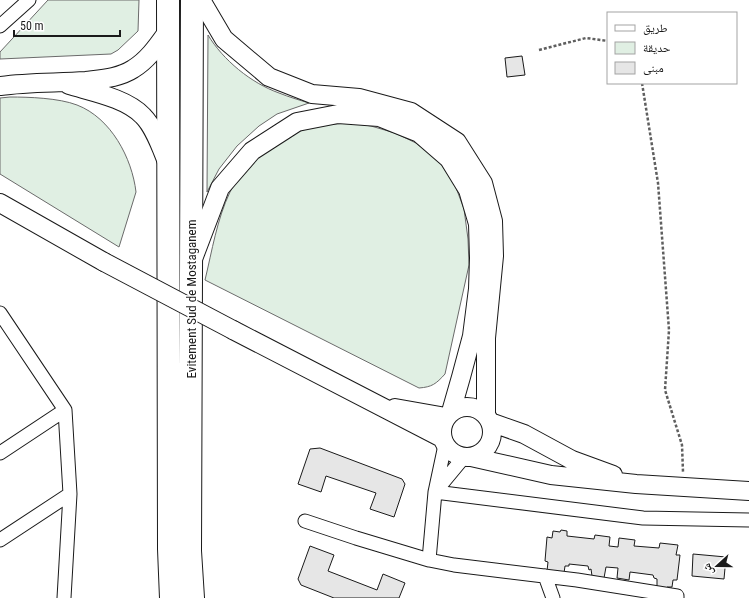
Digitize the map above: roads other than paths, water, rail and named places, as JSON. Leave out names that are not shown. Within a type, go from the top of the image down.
[{"type":"highway","name":"Evitement Sud de Mostaganem","points":[[168,0],[169,549],[171,598]]},
{"type":"highway","name":"Evitement Sud de Mostaganem","points":[[192,0],[190,551],[193,598]]},
{"type":"main road","points":[[201,0],[224,39],[269,77],[312,94],[358,98],[411,112],[457,142],[483,183],[494,221],[494,256],[486,338],[488,419],[492,430],[489,444],[484,450],[478,454],[467,457]]},
{"type":"main road","points":[[0,86],[14,84],[61,83],[100,79],[120,75],[133,69],[145,60],[157,47],[168,31]]},
{"type":"main road","points":[[61,83],[110,97],[128,105],[143,116],[155,135],[168,162]]},
{"type":"main road","points":[[192,263],[220,188],[252,151],[297,122],[338,114],[379,117],[419,133],[449,159],[468,190],[478,224],[480,258],[472,336],[448,414],[442,424],[441,431],[443,442]]},
{"type":"main road","points":[[0,203],[104,262],[376,404],[443,442],[450,451],[456,455],[551,475],[636,484],[749,491]]},
{"type":"main road","points":[[376,404],[448,414],[465,406],[473,407],[480,410],[488,419],[524,434],[572,460],[636,484]]},
{"type":"street","points":[[0,26],[29,0]]},
{"type":"street","points":[[0,313],[64,410],[70,494],[64,598]]},
{"type":"street","points":[[0,453],[64,410]]},
{"type":"street","points":[[429,560],[435,492],[443,442]]},
{"type":"street","points":[[435,492],[467,457]]},
{"type":"street","points":[[435,492],[643,518],[749,520]]},
{"type":"street","points":[[0,540],[70,494]]},
{"type":"street","points":[[305,521],[429,560],[454,565],[546,576],[677,596],[677,598]]},
{"type":"street","points":[[546,576],[553,598]]}]
